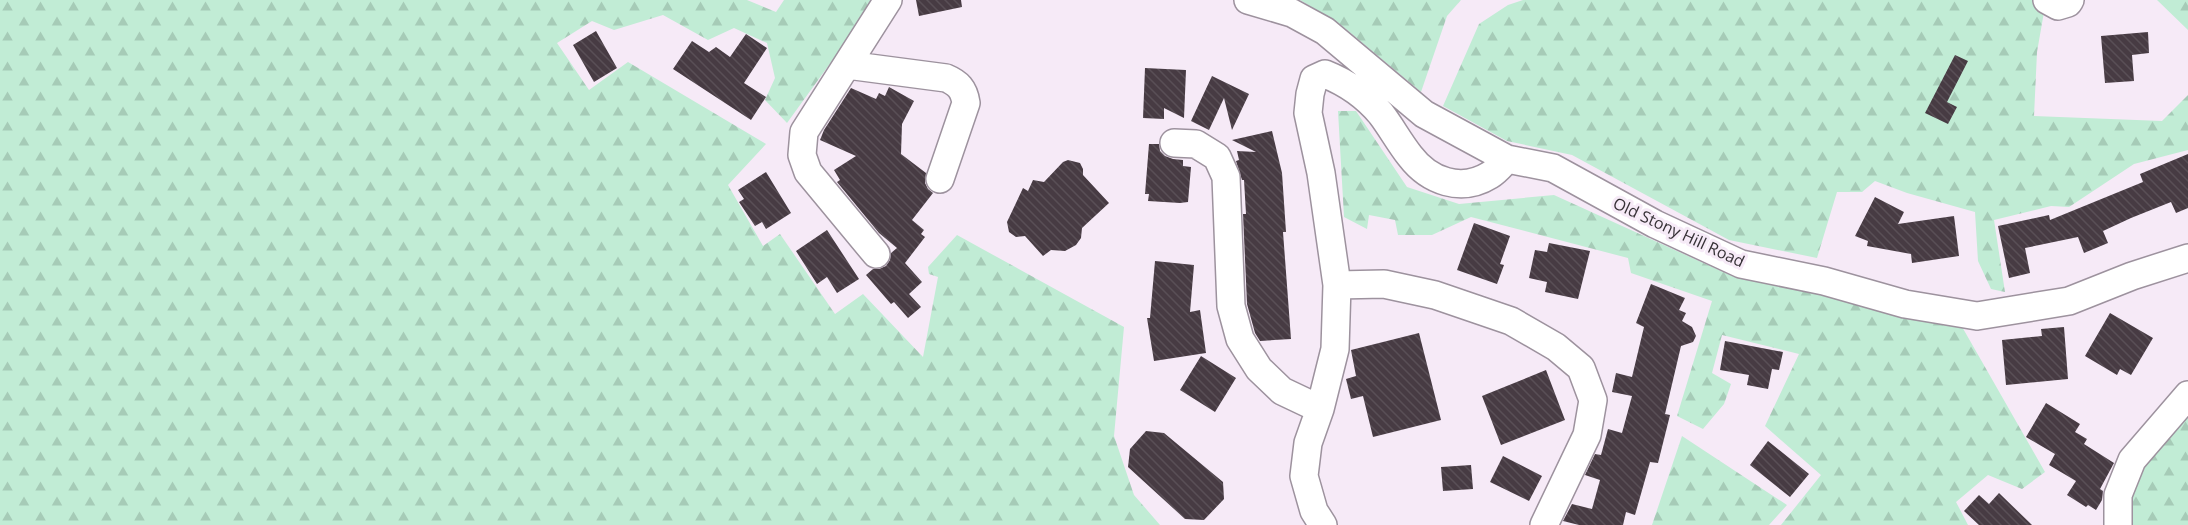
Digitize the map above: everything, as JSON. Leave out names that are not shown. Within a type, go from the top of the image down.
[{"type":"street","points":[[876,254],[808,172],[802,155],[804,132],[888,0]]},
{"type":"street","name":"Old Stony Hill Road","points":[[1248,0],[1292,13],[1326,31],[1424,114],[1507,159],[1553,168],[1655,224],[1741,264],[1824,280],[1905,304],[1977,316],[2069,302],[2132,276],[2188,258]]},
{"type":"street","points":[[2047,0],[2058,6],[2070,0]]},
{"type":"street","points":[[847,65],[946,78],[958,83],[965,94],[966,103],[940,179]]},
{"type":"street","points":[[1323,525],[1314,511],[1304,476],[1308,444],[1320,409],[1335,349],[1337,285],[1321,173],[1308,113],[1314,79],[1325,74],[1338,79],[1356,91],[1380,112],[1411,158],[1436,179],[1460,185],[1475,182],[1491,175],[1507,159]]},
{"type":"street","points":[[1174,143],[1196,144],[1217,157],[1226,177],[1231,306],[1240,339],[1259,369],[1282,391],[1320,409]]},
{"type":"street","points":[[1337,285],[1384,284],[1446,299],[1511,321],[1556,347],[1581,368],[1593,400],[1587,435],[1544,525]]},
{"type":"street","points":[[2118,525],[2118,495],[2132,460],[2188,394]]},
{"type":"green space","points":[[0,0],[747,0],[776,12],[784,0],[876,0],[787,123],[765,100],[775,78],[767,43],[734,28],[708,40],[663,15],[614,30],[592,21],[557,43],[589,90],[628,62],[766,144],[728,185],[763,246],[780,234],[835,314],[863,294],[923,357],[938,277],[929,274],[928,267],[957,235],[1124,327],[1114,436],[1134,495],[1160,525],[0,525]]},
{"type":"green space","points":[[1300,0],[1461,0],[1447,16],[1421,92],[1341,25]]},
{"type":"green space","points":[[1523,0],[2036,0],[2044,12],[2037,52],[2034,116],[2162,121],[2188,95],[2188,150],[2134,164],[2069,207],[2051,206],[1994,220],[2005,292],[1991,289],[1978,261],[1975,212],[1907,193],[1875,181],[1862,192],[1837,192],[1817,258],[1729,240],[1572,155],[1507,141],[1443,106],[1479,24],[1508,5]]},
{"type":"green space","points":[[2157,0],[2188,0],[2188,30]]},
{"type":"green space","points":[[1338,111],[1356,111],[1407,187],[1459,204],[1554,195],[1732,276],[1961,325],[2045,472],[2022,489],[1988,475],[1956,502],[1968,525],[1781,525],[1821,475],[1765,426],[1799,354],[1722,335],[1712,373],[1731,384],[1724,404],[1703,429],[1677,416],[1712,301],[1631,273],[1628,258],[1471,217],[1432,235],[1398,235],[1395,220],[1369,215],[1367,229],[1344,217]]},
{"type":"green space","points":[[2188,406],[2188,525],[2130,525],[2127,494],[2140,462]]},
{"type":"green space","points":[[1682,436],[1787,505],[1769,525],[1652,525]]},
{"type":"building","points":[[916,0],[961,0],[962,7],[919,16]]},
{"type":"building","points":[[596,31],[617,68],[594,82],[573,45]]},
{"type":"building","points":[[2148,32],[2149,53],[2132,55],[2134,81],[2105,83],[2101,36]]},
{"type":"building","points":[[746,34],[767,48],[744,83],[766,97],[751,120],[673,69],[692,41],[709,52],[716,47],[730,57]]},
{"type":"building","points":[[1955,55],[1968,61],[1947,102],[1957,107],[1948,124],[1925,113]]},
{"type":"building","points":[[1145,68],[1186,70],[1184,118],[1164,108],[1164,119],[1143,118]]},
{"type":"building","points":[[1212,76],[1249,94],[1232,130],[1224,98],[1209,130],[1191,121]]},
{"type":"building","points":[[889,87],[914,101],[902,124],[901,154],[926,173],[925,183],[933,193],[912,220],[924,230],[921,234],[925,237],[905,263],[922,282],[909,294],[921,307],[908,318],[894,302],[891,304],[866,275],[873,269],[886,266],[891,253],[897,248],[879,233],[837,182],[840,180],[834,170],[856,156],[820,140],[851,88],[876,99],[879,93],[885,96]]},
{"type":"building","points":[[1272,131],[1282,173],[1286,232],[1283,232],[1291,339],[1260,341],[1255,333],[1247,304],[1243,214],[1246,214],[1244,180],[1242,180],[1236,161],[1239,160],[1237,151],[1256,152],[1232,140]]},
{"type":"building","points":[[1149,144],[1159,144],[1160,151],[1165,156],[1183,160],[1183,166],[1191,167],[1188,202],[1148,201],[1149,194],[1145,194]]},
{"type":"building","points":[[2188,154],[2188,208],[2176,213],[2171,202],[2131,218],[2103,231],[2108,243],[2084,253],[2078,237],[2025,248],[2030,273],[2009,278],[1998,226],[2049,215],[2050,220],[2143,182],[2140,174]]},
{"type":"building","points":[[1068,160],[1080,163],[1083,175],[1109,203],[1082,228],[1081,238],[1076,245],[1065,251],[1051,250],[1043,256],[1025,236],[1016,237],[1009,232],[1007,222],[1023,188],[1028,191],[1033,180],[1044,182],[1063,162]]},
{"type":"building","points":[[766,172],[791,213],[766,229],[762,222],[755,226],[739,202],[744,199],[738,190]]},
{"type":"building","points":[[1875,197],[1904,212],[1898,224],[1954,216],[1959,256],[1912,263],[1911,254],[1867,246],[1868,241],[1855,236]]},
{"type":"building","points":[[1474,223],[1510,236],[1500,264],[1504,265],[1497,284],[1457,270]]},
{"type":"building","points":[[827,230],[859,279],[837,293],[827,277],[817,284],[796,251]]},
{"type":"building","points":[[1549,243],[1590,251],[1578,299],[1545,292],[1547,282],[1529,278],[1535,250],[1547,252]]},
{"type":"building","points":[[1155,261],[1194,265],[1190,312],[1200,310],[1206,353],[1154,361],[1147,318],[1150,318]]},
{"type":"building","points":[[1651,284],[1685,298],[1679,310],[1686,313],[1682,321],[1692,327],[1696,336],[1693,342],[1681,346],[1665,414],[1670,415],[1658,463],[1650,462],[1635,515],[1626,512],[1623,525],[1579,525],[1563,521],[1572,504],[1592,509],[1600,480],[1585,475],[1595,454],[1601,455],[1608,429],[1622,433],[1632,396],[1612,392],[1616,373],[1632,377],[1644,327],[1636,323]]},
{"type":"building","points":[[2110,313],[2153,338],[2131,375],[2120,369],[2117,375],[2085,356]]},
{"type":"building","points":[[2064,327],[2068,379],[2006,385],[2002,340],[2042,336],[2041,329]]},
{"type":"building","points":[[1419,333],[1441,420],[1373,437],[1363,396],[1351,399],[1346,379],[1356,376],[1351,350]]},
{"type":"building","points":[[1725,341],[1783,352],[1779,370],[1772,369],[1768,389],[1747,385],[1749,375],[1720,370]]},
{"type":"building","points":[[1201,356],[1236,378],[1215,412],[1180,390]]},
{"type":"building","points":[[1546,370],[1565,420],[1501,445],[1482,396]]},
{"type":"building","points":[[2046,403],[2080,424],[2075,432],[2087,439],[2084,444],[2114,463],[2100,489],[2103,491],[2102,500],[2096,510],[2088,505],[2086,507],[2067,495],[2076,481],[2049,465],[2055,454],[2026,437]]},
{"type":"building","points":[[1146,431],[1164,433],[1223,482],[1224,499],[1204,520],[1185,519],[1128,467],[1130,449]]},
{"type":"building","points":[[1768,441],[1809,474],[1790,497],[1750,465]]},
{"type":"building","points":[[1503,456],[1542,476],[1529,501],[1490,482]]},
{"type":"building","points":[[1471,465],[1473,489],[1443,491],[1441,467]]},
{"type":"building","points":[[1999,493],[2032,525],[1979,525],[1964,511],[1979,495],[1989,504]]}]
